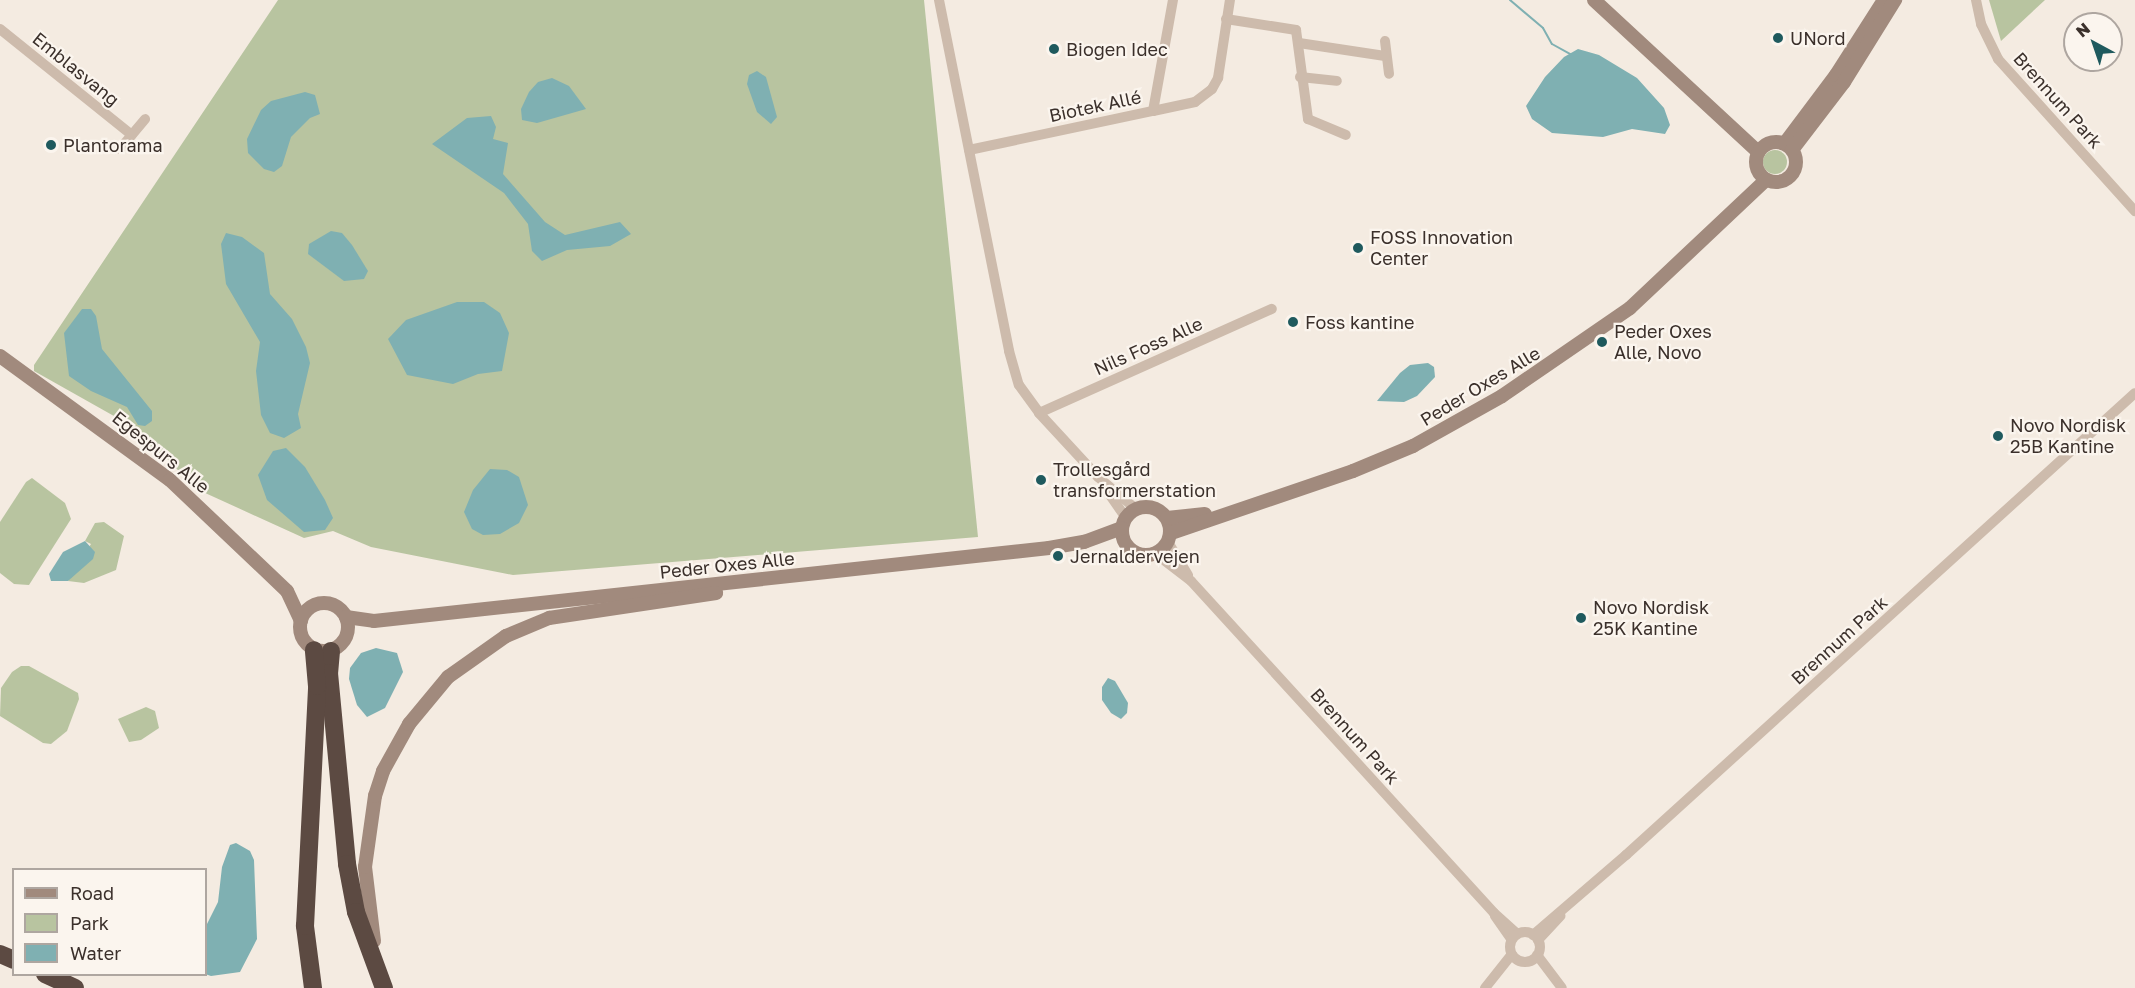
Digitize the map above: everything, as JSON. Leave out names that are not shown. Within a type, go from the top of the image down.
[{"type":"highway","points":[[313,988],[305,926],[317,686],[323,650]]},
{"type":"highway","points":[[323,650],[329,673],[347,864],[356,912],[384,988]]},
{"type":"highway","points":[[47,976],[75,988]]},
{"type":"street","points":[[939,0],[1013,368],[1039,413],[1098,477],[1127,524],[1138,554],[1156,554],[1170,537],[1167,518],[1153,508],[1127,524]]},
{"type":"street","name":"Biotek Allé","points":[[969,150],[1153,111],[1173,0]]},
{"type":"street","points":[[1153,111],[1195,102],[1212,89],[1218,78],[1230,0]]},
{"type":"street","points":[[1594,0],[1761,149],[1762,176],[1778,182],[1793,173],[1796,161],[1788,146]]},
{"type":"street","points":[[1788,146],[1884,0]]},
{"type":"street","points":[[1761,149],[1788,146],[1844,82],[1895,0]]},
{"type":"street","name":"Brennum Park","points":[[1976,0],[1981,24],[1998,59],[2135,211]]},
{"type":"street","points":[[1226,19],[1294,29],[1299,43],[1300,77],[1308,118],[1346,135]]},
{"type":"street","name":"Emblasvang","points":[[0,29],[132,135]]},
{"type":"street","points":[[1385,41],[1385,57],[1391,66],[1389,74]]},
{"type":"street","points":[[1299,43],[1385,57]]},
{"type":"street","points":[[1300,77],[1337,81]]},
{"type":"street","points":[[120,149],[145,119]]},
{"type":"street","name":"Peder Oxes Alle","points":[[1170,537],[1222,513],[1363,467],[1413,446],[1502,396],[1630,308],[1719,225],[1762,176]]},
{"type":"street","name":"Nils Foss Alle","points":[[1039,413],[1272,309]]},
{"type":"street","name":"Egespurs Alle","points":[[0,356],[144,458],[286,591],[316,604]]},
{"type":"street","name":"Brennum Park","points":[[1535,938],[2135,393]]},
{"type":"street","name":"Peder Oxes Alle","points":[[1167,518],[1222,513]]},
{"type":"street","name":"Peder Oxes Alle","points":[[349,631],[374,621],[831,572],[1084,542],[1127,524]]},
{"type":"street","name":"Brennum Park","points":[[1170,537],[1191,581]]},
{"type":"street","name":"Brennum Park","points":[[1156,554],[1191,581],[1515,937]]},
{"type":"street","points":[[391,988],[368,915],[365,867],[368,824],[383,771],[394,748],[422,705],[448,677],[506,636],[549,618],[766,586],[831,572]]},
{"type":"street","name":"Egespurs Alle","points":[[286,591],[301,621]]},
{"type":"street","points":[[316,604],[334,605],[346,616],[349,631],[343,644],[323,650],[302,638],[301,621],[316,604]]},
{"type":"street","name":"Peder Oxes Alle","points":[[346,616],[374,621]]},
{"type":"street","points":[[1493,988],[1515,957],[1515,937],[1535,938],[1534,958]]},
{"type":"street","points":[[1485,988],[1515,957],[1534,958],[1562,988]]},
{"type":"green space","points":[[278,0],[924,0],[978,537],[513,575],[371,547],[333,531],[304,538],[203,492],[121,420],[34,371],[34,365]]},
{"type":"green space","points":[[1989,0],[2045,0],[2001,41]]},
{"type":"green space","points":[[1775,150],[1780,151],[1786,157],[1786,167],[1780,173],[1775,174],[1770,173],[1764,167],[1763,162],[1764,157],[1770,151]]},
{"type":"green space","points":[[32,478],[65,503],[71,519],[29,585],[14,584],[0,573],[0,522],[26,482]]},
{"type":"green space","points":[[104,522],[124,536],[116,570],[84,583],[68,581],[91,544],[85,541],[95,523]]},
{"type":"green space","points":[[21,666],[29,666],[78,693],[79,699],[67,731],[51,744],[43,743],[0,716],[1,688],[12,672]]},
{"type":"green space","points":[[146,707],[155,711],[159,728],[141,740],[129,742],[118,719]]},
{"type":"water","points":[[1578,49],[1599,55],[1637,78],[1664,108],[1670,125],[1665,134],[1632,129],[1603,137],[1552,133],[1532,119],[1526,106],[1545,77],[1564,57]]},
{"type":"water","points":[[757,71],[766,77],[777,117],[771,124],[757,112],[747,84],[749,75]]},
{"type":"water","points":[[552,78],[569,86],[586,109],[537,123],[522,120],[521,109],[529,92],[538,82]]},
{"type":"water","points":[[305,92],[315,95],[320,114],[310,118],[291,137],[282,166],[274,172],[264,169],[248,153],[247,139],[261,110],[271,101]]},
{"type":"water","points":[[491,116],[496,127],[493,139],[508,143],[503,174],[545,222],[565,235],[620,222],[631,234],[610,246],[567,250],[542,261],[532,251],[528,224],[504,193],[432,144],[467,118]]},
{"type":"water","points":[[331,231],[342,233],[352,245],[368,271],[364,279],[344,281],[308,254],[309,244]]},
{"type":"water","points":[[226,233],[242,237],[264,253],[270,294],[292,319],[306,347],[310,363],[298,414],[301,428],[284,438],[270,433],[261,415],[256,371],[260,342],[226,284],[221,244]]},
{"type":"water","points":[[457,302],[484,302],[500,313],[509,333],[502,371],[478,374],[453,384],[407,375],[388,339],[406,320]]},
{"type":"water","points":[[82,309],[91,309],[96,316],[102,349],[152,411],[152,421],[145,426],[138,425],[127,407],[91,391],[69,376],[64,333]]},
{"type":"water","points":[[1428,363],[1434,367],[1435,377],[1417,396],[1404,402],[1377,401],[1400,373],[1410,365]]},
{"type":"water","points":[[286,448],[305,467],[325,500],[333,518],[325,530],[304,532],[267,500],[258,475],[273,451]]},
{"type":"water","points":[[490,469],[507,470],[519,477],[528,505],[519,523],[500,534],[483,535],[472,529],[464,512],[473,490]]},
{"type":"water","points":[[85,541],[95,552],[93,559],[68,581],[51,581],[49,574],[63,552]]},
{"type":"water","points":[[376,648],[397,653],[403,672],[385,708],[367,717],[357,705],[349,679],[350,668],[361,653]]},
{"type":"water","points":[[1108,678],[1115,681],[1128,703],[1127,713],[1121,719],[1111,713],[1102,700],[1102,687]]},
{"type":"water","points":[[236,843],[250,851],[254,860],[257,939],[240,972],[211,976],[207,975],[207,924],[218,902],[222,867],[230,845]]},
{"type":"waterway","points":[[1510,0],[1543,28],[1552,44],[1570,54]]},
{"type":"place","name":"UNord","points":[[1778,38]]},
{"type":"place","name":"Biogen Idec","points":[[1054,49]]},
{"type":"place","name":"Plantorama","points":[[51,145]]},
{"type":"place","name":"FOSS Innovation Center","points":[[1358,248]]},
{"type":"place","name":"Foss kantine","points":[[1293,322]]},
{"type":"place","name":"Peder Oxes Alle, Novo","points":[[1602,342]]},
{"type":"place","name":"Novo Nordisk 25B Kantine","points":[[1998,436]]},
{"type":"place","name":"Trollesgård transformerstation","points":[[1041,480]]},
{"type":"place","name":"Jernaldervejen","points":[[1058,556]]},
{"type":"place","name":"Novo Nordisk 25K Kantine","points":[[1581,618]]}]
